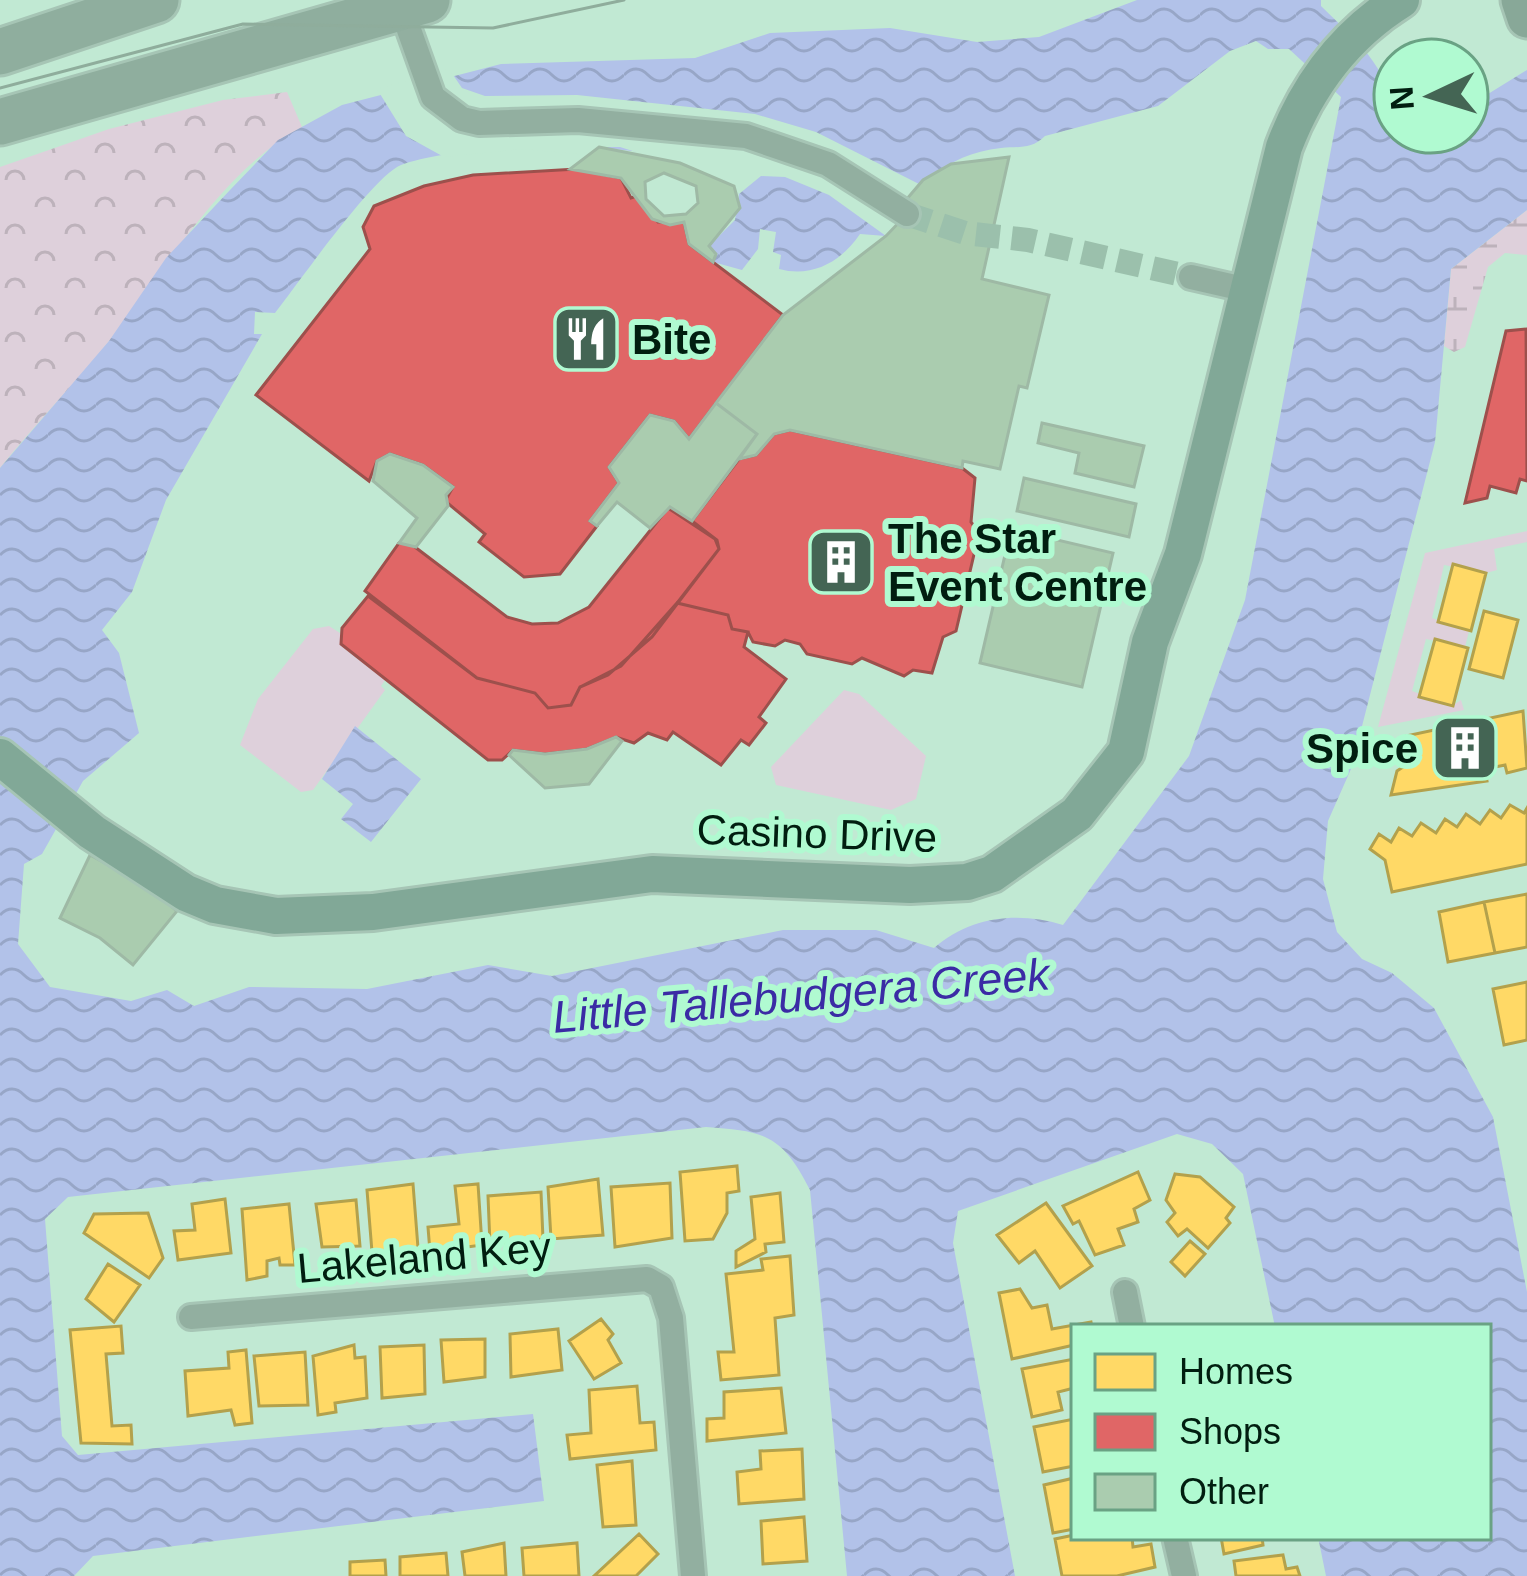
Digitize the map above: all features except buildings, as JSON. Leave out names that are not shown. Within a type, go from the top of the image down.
[{"type":"highway","points":[[0,52],[156,0]]},
{"type":"highway","points":[[0,122],[408,2]]},
{"type":"main road","points":[[1521,0],[1527,21]]},
{"type":"street","points":[[1501,0],[1527,21]]},
{"type":"street","points":[[408,2],[418,63],[438,105],[462,119],[598,122],[746,136],[828,164],[907,214]]},
{"type":"street","name":"Casino Drive","points":[[0,757],[92,832],[186,893],[215,905],[276,916],[373,911],[652,874],[926,885],[992,874],[1077,814],[1126,752],[1150,642],[1183,554],[1284,148],[1314,84],[1380,11]]},
{"type":"street","points":[[1191,277],[1248,290]]},
{"type":"street","name":"Lakeland Key","points":[[191,1317],[631,1278],[661,1287],[671,1318],[693,1576]]},
{"type":"street","points":[[1125,1292],[1131,1324]]},
{"type":"street","points":[[1176,1540],[1184,1576]]},
{"type":"green space","points":[[287,92],[302,127],[272,146],[220,196],[110,340],[0,468],[0,167],[109,129],[223,100]]},
{"type":"green space","points":[[1527,210],[1527,255],[1505,253],[1488,267],[1465,347],[1454,352],[1444,346],[1451,269]]},
{"type":"green space","points":[[1527,531],[1527,542],[1494,549],[1497,570],[1486,573],[1444,565],[1432,618],[1469,631],[1465,647],[1426,639],[1412,691],[1452,706],[1461,700],[1464,710],[1378,727],[1425,553]]},
{"type":"green space","points":[[329,626],[340,633],[345,649],[385,680],[381,686],[385,690],[313,790],[301,792],[240,745],[258,699],[313,629]]},
{"type":"green space","points":[[844,690],[859,694],[926,756],[916,799],[891,810],[776,785],[771,767]]},
{"type":"water","name":"Little Tallebudgera Creek","points":[[1137,0],[1321,0],[1321,6],[1371,58],[1371,156],[1491,156],[1491,92],[1527,70],[1527,210],[1451,269],[1435,442],[1351,769],[1328,821],[1323,879],[1337,932],[1362,959],[1392,973],[1434,1008],[1493,1117],[1527,1292],[1527,1576],[1326,1576],[1319,1540],[1491,1540],[1491,1324],[1274,1324],[1243,1174],[1212,1144],[1177,1134],[958,1211],[953,1243],[1015,1576],[847,1576],[810,1190],[790,1158],[770,1139],[706,1127],[68,1197],[45,1219],[62,1436],[78,1455],[533,1414],[544,1501],[93,1556],[74,1576],[0,1576],[0,468],[109,341],[166,258],[230,190],[278,140],[342,105],[501,64],[695,58],[770,33],[890,28],[977,42],[1039,37]],"holes":[[[1256,41],[1268,49],[1289,49],[1341,97],[1245,600],[1189,756],[1063,925],[1028,918],[995,920],[963,929],[934,948],[876,930],[783,930],[552,976],[488,965],[367,989],[249,987],[194,1006],[167,990],[131,1001],[50,987],[18,944],[24,864],[42,854],[83,781],[139,733],[119,653],[102,630],[132,592],[166,500],[262,334],[254,334],[255,312],[275,313],[354,209],[401,165],[525,147],[631,151],[678,160],[716,174],[739,194],[735,220],[709,246],[716,254],[713,262],[742,270],[758,249],[760,229],[776,232],[773,252],[781,255],[779,269],[803,271],[835,260],[860,234],[886,236],[919,188],[947,166],[981,152],[1030,145],[1045,136],[1158,106],[1230,51]]]},
{"type":"water","points":[[355,726],[421,779],[371,842],[341,819],[353,804],[322,779]]},
{"type":"pier","points":[[449,69],[462,88],[485,96],[577,95],[755,114],[816,132],[919,184],[906,200],[911,209],[886,236],[829,195],[785,177],[761,176],[739,194],[725,180],[620,147],[599,147],[588,155],[522,149],[444,157],[406,136],[377,89]]},
{"type":"tunnel","points":[[907,214],[965,233],[1028,240],[1191,277]]},
{"type":"tram line","points":[[0,88],[243,24],[493,28],[624,0]]},
{"type":"place","name":"Bite","points":[[586,339]]},
{"type":"place","name":"The Star Event Centre","points":[[841,562]]},
{"type":"place","name":"Spice","points":[[1465,748]]}]
